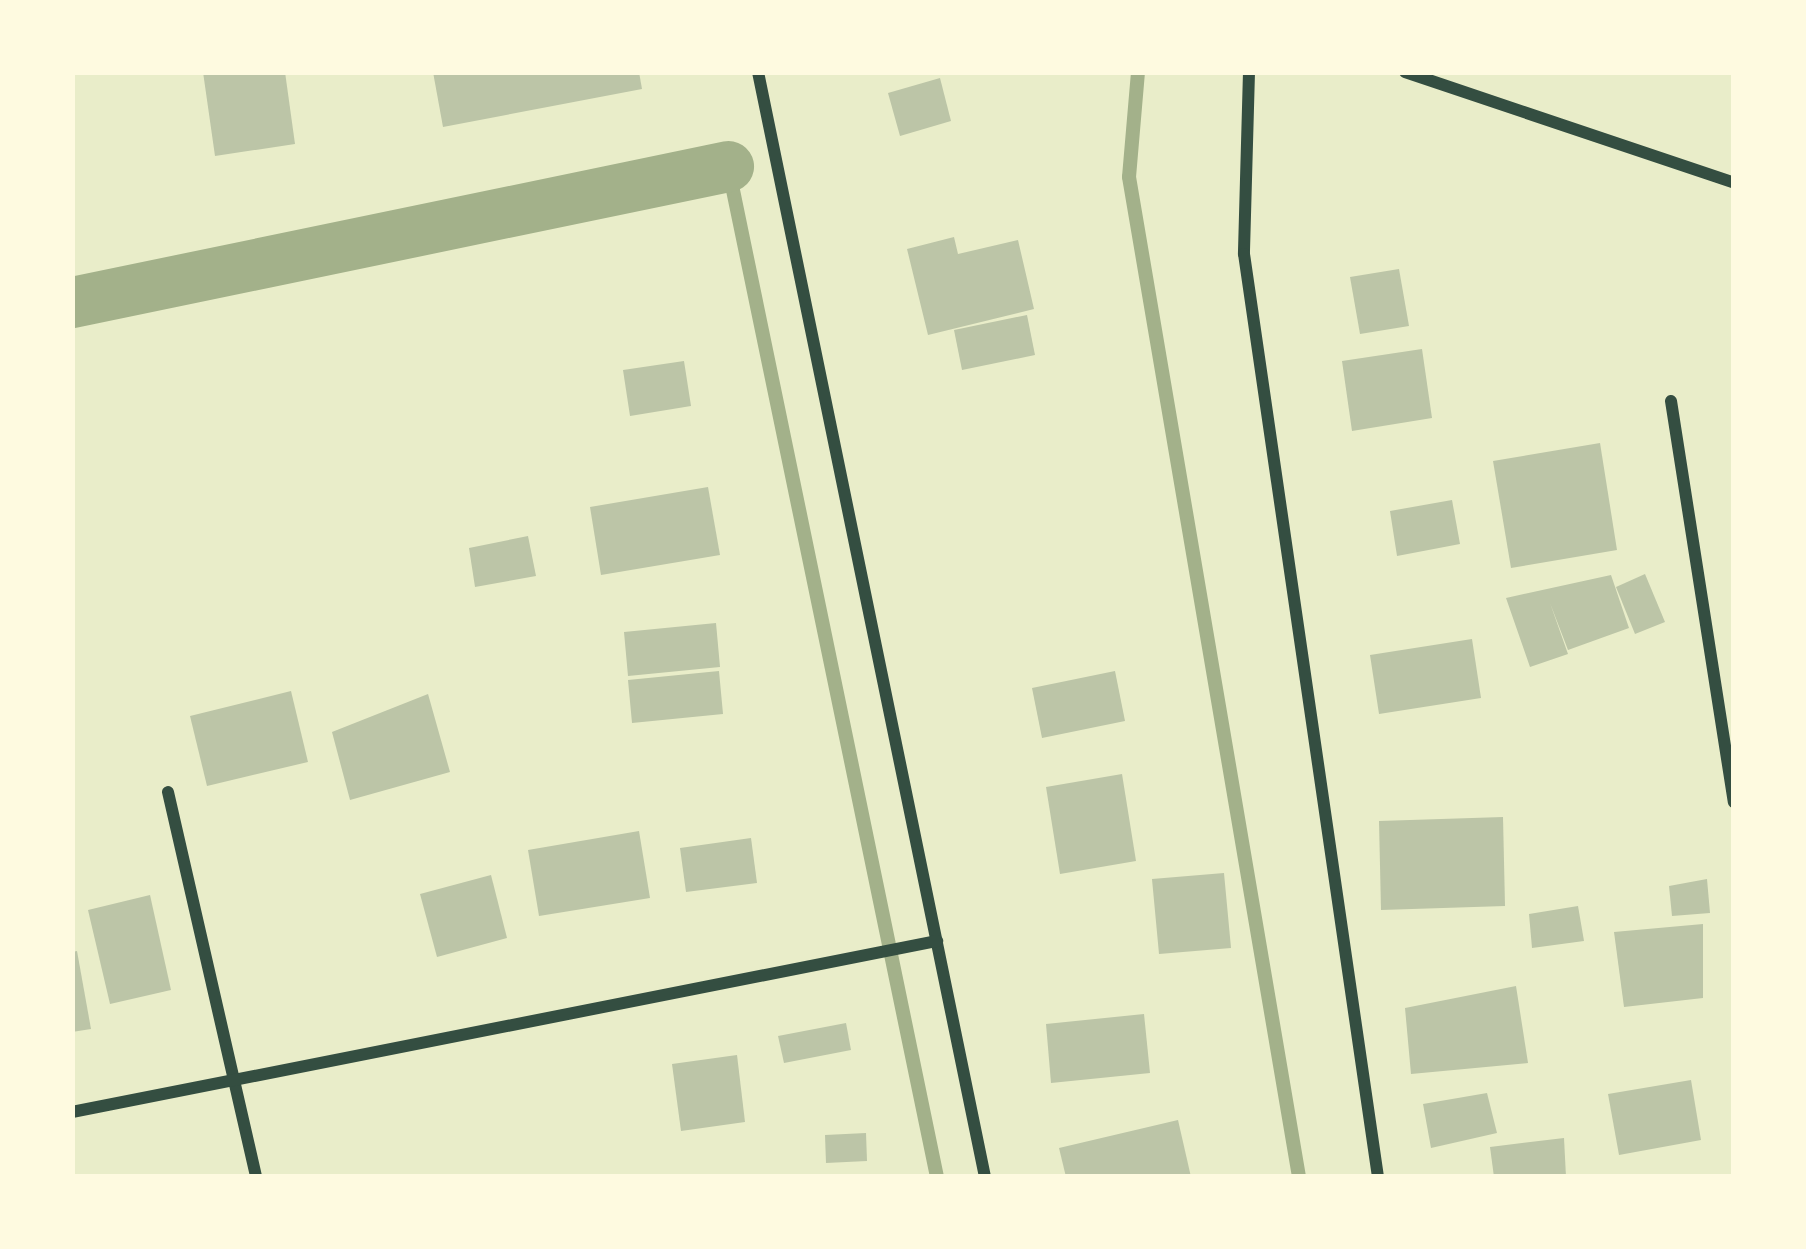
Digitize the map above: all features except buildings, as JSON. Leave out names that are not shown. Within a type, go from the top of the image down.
[{"type":"street","points":[[758,72],[985,1177]]},
{"type":"street","points":[[1249,72],[1244,254],[1378,1177]]},
{"type":"street","points":[[1405,72],[1734,183]]},
{"type":"street","points":[[1671,401],[1734,802]]},
{"type":"street","points":[[168,792],[256,1177]]},
{"type":"street","points":[[72,1112],[937,940]]},
{"type":"waterway","points":[[1138,72],[1129,177],[1299,1177]]},
{"type":"waterway","points":[[728,166],[937,1177]]},
{"type":"waterway","points":[[72,302],[728,166]]}]
